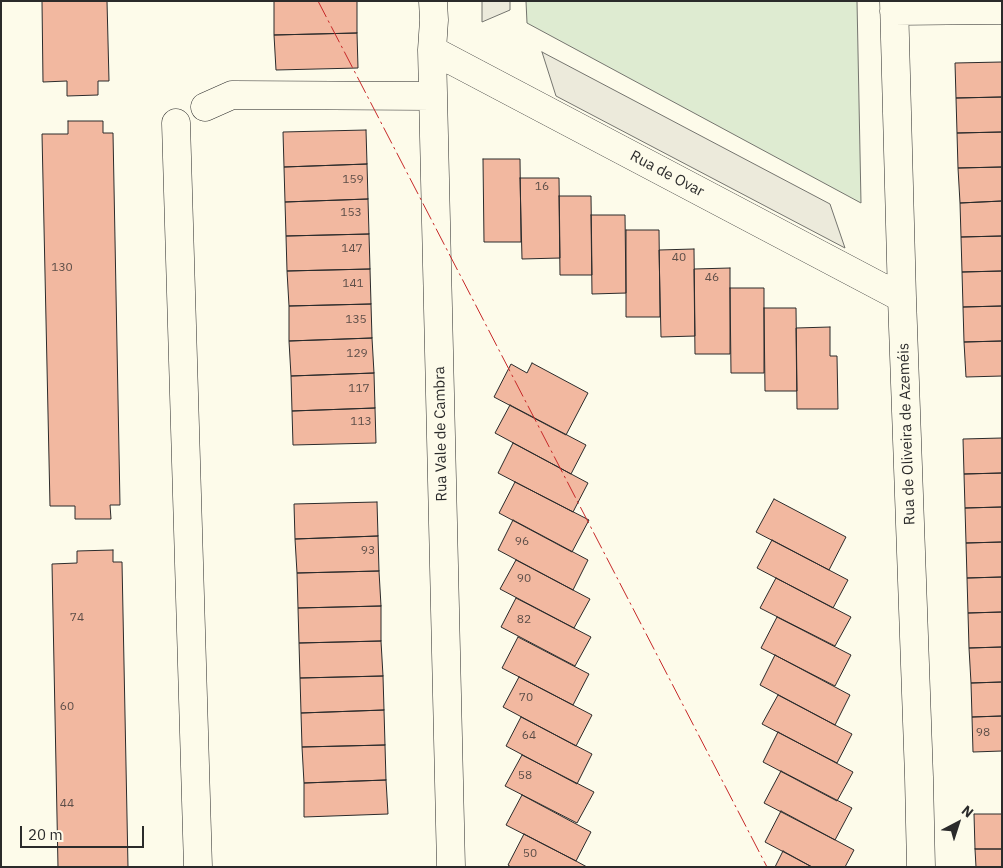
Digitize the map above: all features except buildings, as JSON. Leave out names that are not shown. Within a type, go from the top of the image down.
[{"type":"street","name":"Rua Vale de Cambra","points":[[433,1],[432,50],[451,867]]},
{"type":"street","points":[[894,6],[1002,10]]},
{"type":"street","name":"Rua de Oliveira de Azeméis","points":[[894,6],[921,867]]},
{"type":"street","name":"Rua de Ovar","points":[[432,50],[902,298]]},
{"type":"street","points":[[205,107],[232,94],[433,96]]},
{"type":"street","points":[[176,123],[198,867]]},
{"type":"green space","points":[[526,1],[857,1],[861,203],[527,23]]},
{"type":"shaded area","points":[[482,1],[510,1],[510,10],[482,22]]},
{"type":"shaded area","points":[[542,52],[830,204],[845,248],[556,96]]},
{"type":"power","points":[[318,1],[767,867]]}]
